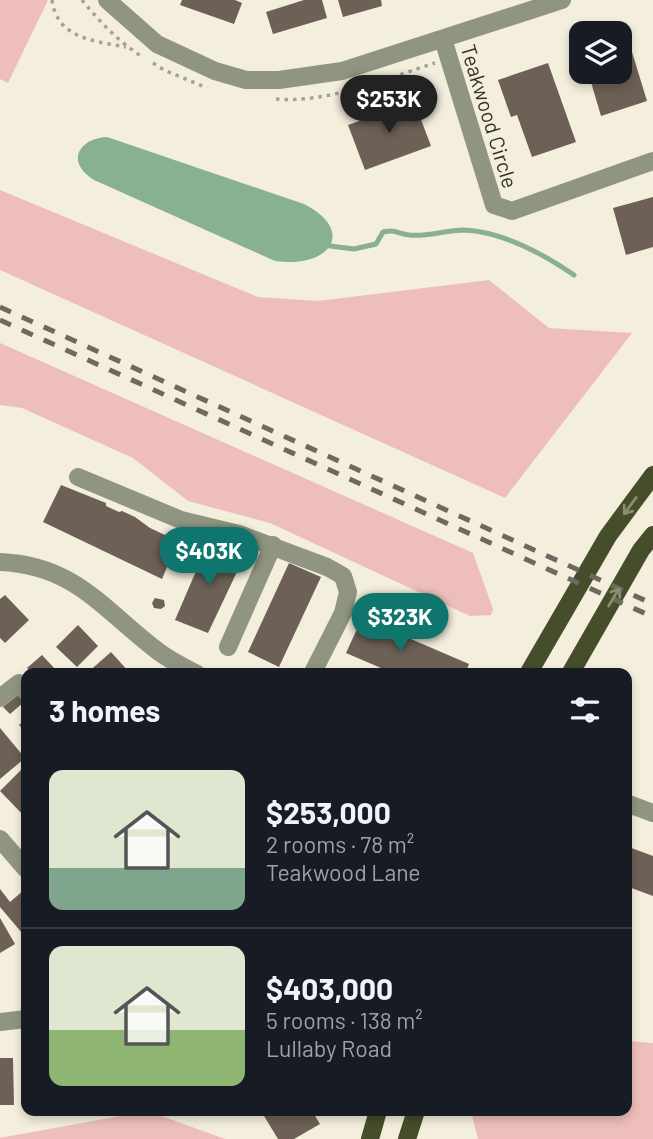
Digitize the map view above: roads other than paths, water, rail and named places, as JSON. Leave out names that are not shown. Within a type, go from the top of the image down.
[{"type":"main road","points":[[531,668],[608,536],[653,475]]},
{"type":"main road","points":[[573,668],[653,534]]},
{"type":"main road","points":[[370,1139],[377,1116]]},
{"type":"main road","points":[[407,1139],[414,1116]]},
{"type":"street","points":[[107,0],[157,44],[215,71],[246,80],[279,80],[342,71],[562,0]]},
{"type":"street","name":"Teakwood Circle","points":[[443,39],[494,205],[512,211],[653,161]]},
{"type":"street","points":[[78,477],[181,520],[273,545],[327,566],[343,576],[348,592],[343,613],[315,668]]},
{"type":"street","points":[[228,648],[273,545]]},
{"type":"street","points":[[0,562],[46,569],[86,589],[161,653],[187,668]]},
{"type":"street","points":[[0,698],[19,682],[21,685]]},
{"type":"street","points":[[632,805],[653,813]]},
{"type":"street","points":[[0,839],[21,863]]},
{"type":"street","points":[[0,1021],[21,1019]]},
{"type":"waterway","points":[[330,246],[354,249],[376,244],[383,232],[388,231],[416,235],[464,230],[508,239],[574,275]]},
{"type":"railway","points":[[0,307],[653,604]]},
{"type":"railway","points":[[0,320],[653,617]]}]
